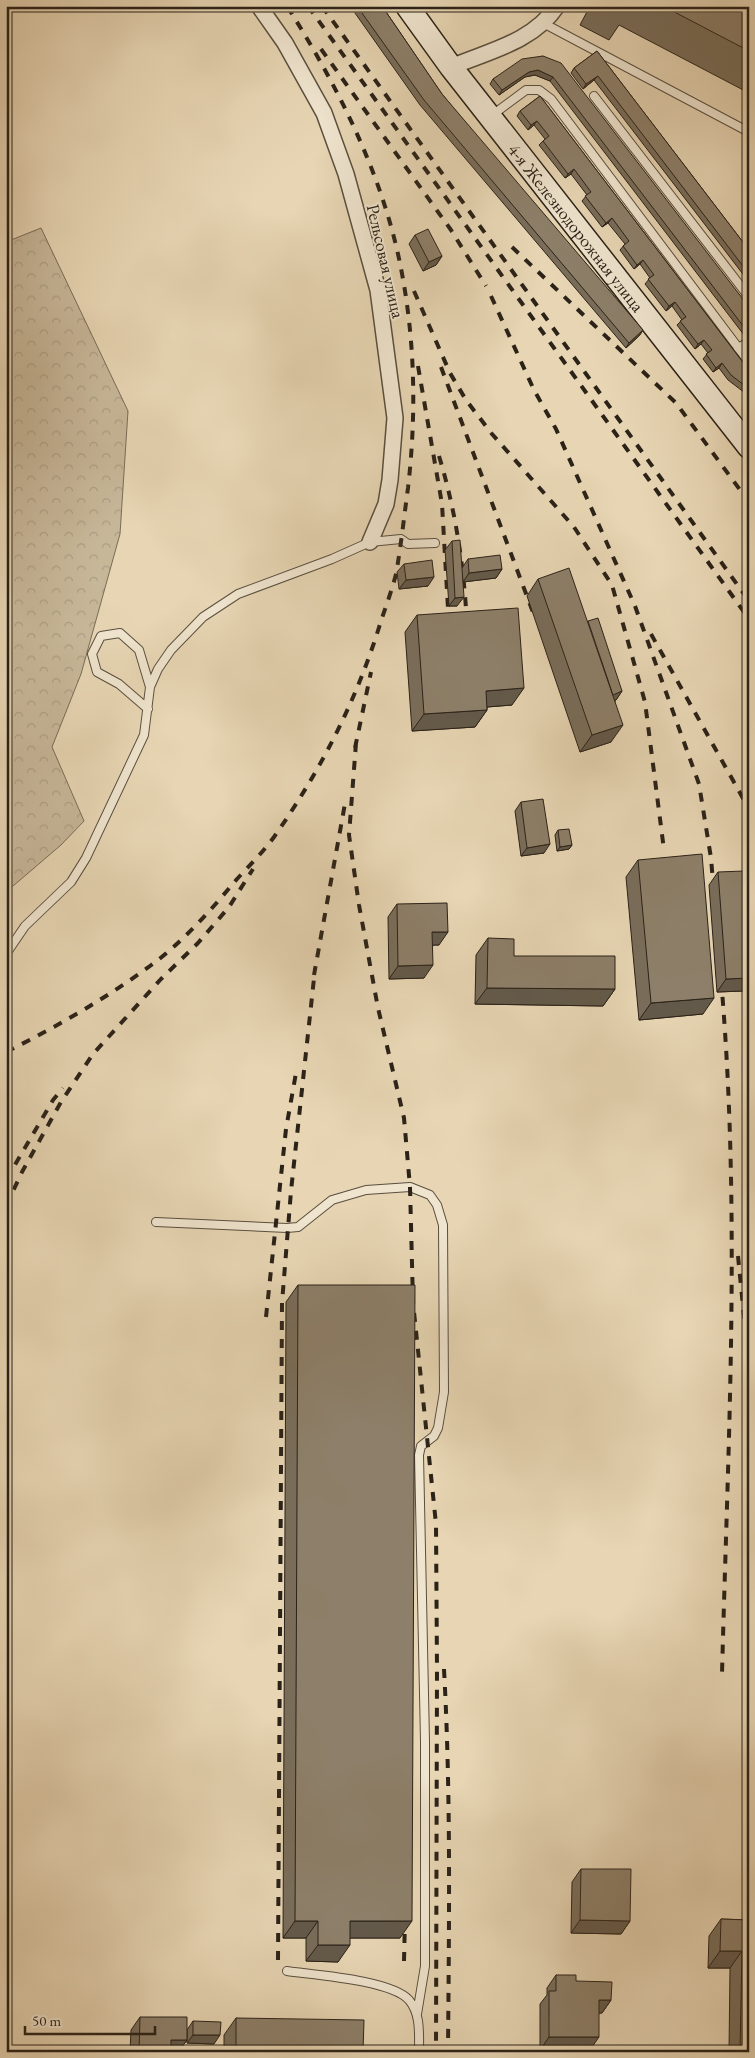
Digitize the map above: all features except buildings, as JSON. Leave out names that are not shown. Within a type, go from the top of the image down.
[{"type":"main road","name":"4-я Железнодорожная улица","points":[[407,6],[451,67],[749,448]]},
{"type":"street","name":"Рельсовая улица","points":[[259,6],[285,43],[324,112],[346,174],[378,290],[395,418],[386,504],[370,542]]},
{"type":"street","points":[[451,67],[514,42],[533,32],[557,6]]},
{"type":"lane","points":[[543,23],[749,132]]},
{"type":"lane","points":[[490,116],[526,90],[539,90],[551,99],[749,362]]},
{"type":"lane","points":[[594,96],[749,297]]},
{"type":"lane","points":[[738,348],[749,342]]},
{"type":"lane","points":[[150,688],[171,650],[202,617],[238,594],[332,559],[370,542],[400,540],[408,544],[434,544]]},
{"type":"lane","points":[[6,954],[25,926],[70,882],[86,858],[144,735],[148,709],[150,688],[139,650],[120,633],[101,636],[92,654],[97,672],[119,684],[148,709]]},
{"type":"lane","points":[[156,1222],[298,1227],[332,1200],[366,1190],[410,1187],[430,1195],[437,1205],[442,1225],[444,1392],[438,1428],[434,1436],[421,1446],[419,1455],[425,1741],[425,1966],[417,2014]]},
{"type":"lane","points":[[287,1971],[378,1984],[401,1993],[410,2001],[417,2014],[420,2029],[419,2052]]},
{"type":"green space","points":[[41,228],[128,411],[120,534],[81,674],[52,747],[84,821],[61,845],[6,892],[6,242]]},
{"type":"railway","points":[[6,1052],[62,1023],[133,978],[162,957],[196,925],[274,837],[322,760],[349,706],[361,679],[396,574],[408,488],[413,429],[413,371],[404,283],[389,221],[367,156],[338,94],[287,6]]},
{"type":"railway","points":[[308,6],[749,619]]},
{"type":"railway","points":[[322,6],[749,601]]},
{"type":"railway","points":[[321,49],[451,230],[486,286]]},
{"type":"railway","points":[[512,247],[676,403],[749,502]]},
{"type":"railway","points":[[414,291],[450,373],[466,400],[492,434],[574,527],[612,585],[645,702],[664,850]]},
{"type":"railway","points":[[491,296],[534,390],[556,429],[635,606],[699,784],[711,858],[714,894]]},
{"type":"railway","points":[[418,366],[442,504],[449,626]]},
{"type":"railway","points":[[441,367],[534,615]]},
{"type":"railway","points":[[439,456],[458,540],[464,582],[467,625]]},
{"type":"railway","points":[[651,634],[749,809]]},
{"type":"railway","points":[[355,748],[371,672]]},
{"type":"railway","points":[[356,743],[349,835],[359,905],[378,1008],[404,1118],[410,1187],[413,1302],[436,1524],[436,2052]]},
{"type":"railway","points":[[314,975],[346,798]]},
{"type":"railway","points":[[6,1206],[22,1172],[61,1102],[93,1054],[161,979],[198,943],[229,907],[253,869]]},
{"type":"railway","points":[[278,1960],[282,1303],[291,1191],[315,969]]},
{"type":"railway","points":[[721,979],[727,1066],[732,1239],[730,1413],[722,1674]]},
{"type":"railway","points":[[266,1317],[286,1129],[296,1073]]},
{"type":"railway","points":[[6,1180],[53,1100],[63,1088]]},
{"type":"railway","points":[[738,1256],[749,1367]]},
{"type":"railway","points":[[444,1669],[449,1813],[448,2052]]},
{"type":"railway","points":[[404,1961],[405,1919]]}]
